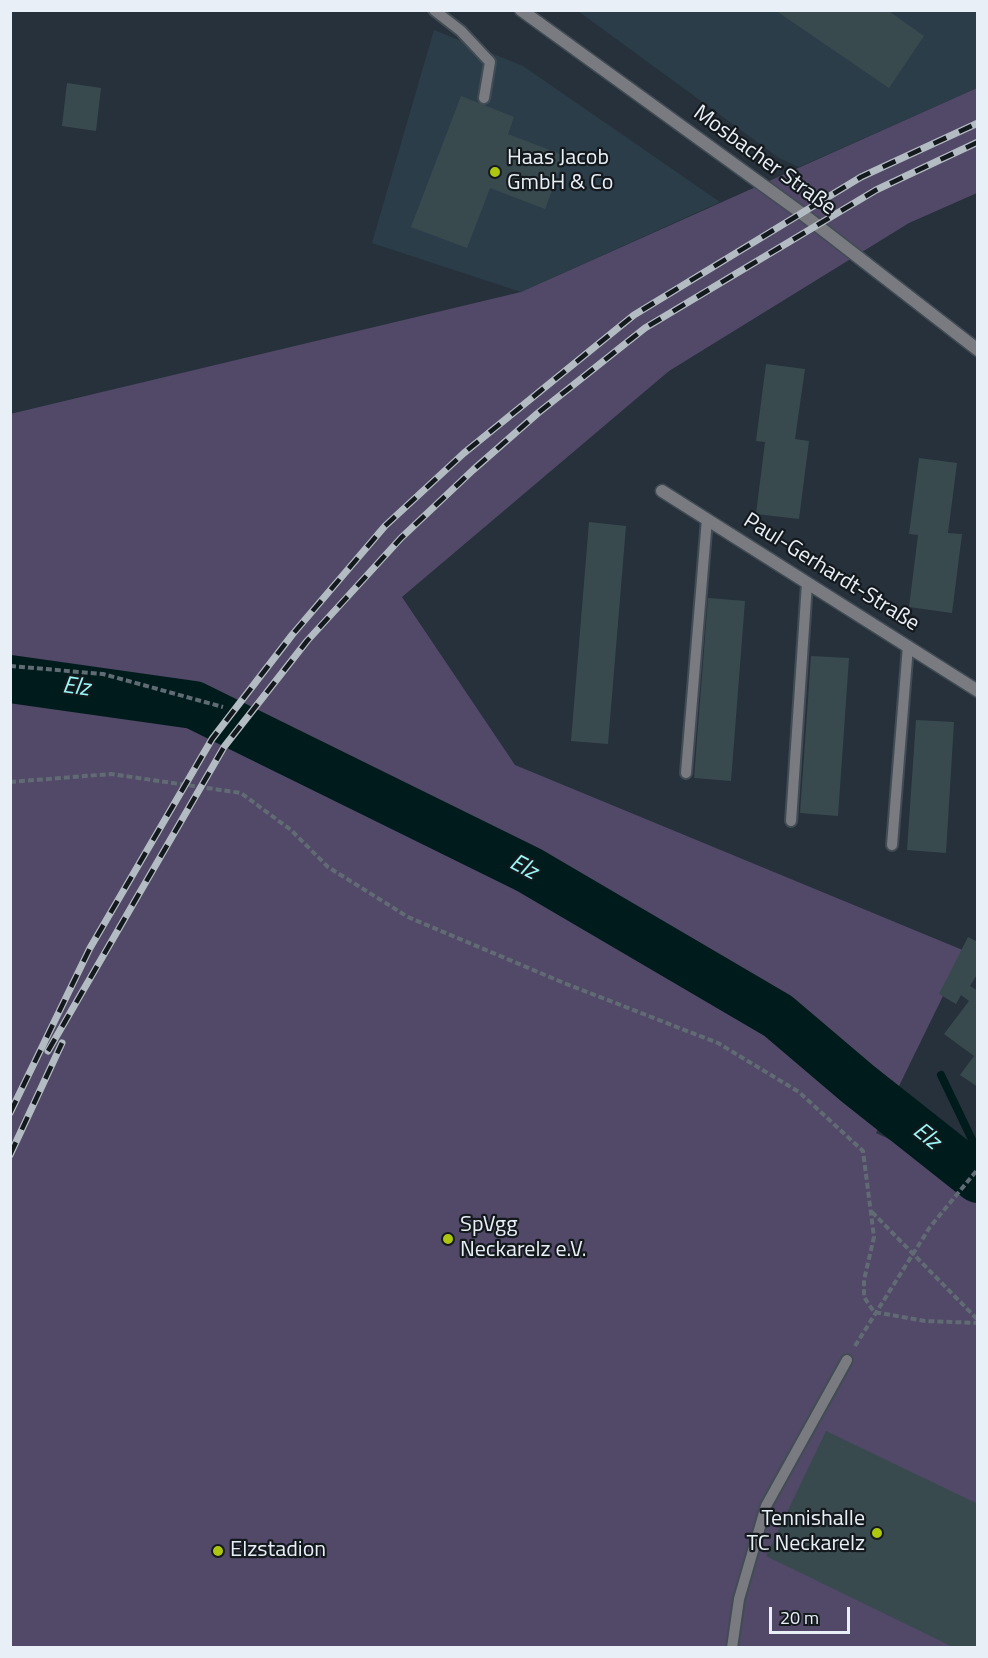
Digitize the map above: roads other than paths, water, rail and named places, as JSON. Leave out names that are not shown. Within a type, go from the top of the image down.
[{"type":"street","name":"Mosbacher Straße","points":[[521,10],[800,212],[978,350]]},
{"type":"street","name":"Paul-Gerhardt-Straße","points":[[663,491],[978,691]]},
{"type":"lane","points":[[434,10],[461,31],[490,62],[484,98]]},
{"type":"lane","points":[[686,773],[707,519]]},
{"type":"lane","points":[[791,821],[807,583]]},
{"type":"lane","points":[[892,845],[908,646]]},
{"type":"lane","points":[[732,1647],[739,1599],[765,1506],[847,1360]]},
{"type":"waterway","name":"Elz","points":[[10,679],[194,705],[529,870],[778,1016],[858,1084],[978,1179]]},
{"type":"waterway","points":[[941,1075],[978,1152]]},
{"type":"railway","points":[[10,1113],[90,948],[212,739],[292,635],[385,526],[464,453],[634,315],[861,177],[978,123]]},
{"type":"railway","points":[[48,1051],[224,747],[307,641],[401,538],[538,413],[645,328],[876,190],[978,142]]},
{"type":"railway","points":[[10,1155],[62,1043]]},
{"type":"place","name":"Haas Jacob GmbH & Co","points":[[495,172]]},
{"type":"place","name":"SpVgg Neckarelz e.V.","points":[[448,1239]]},
{"type":"place","name":"Tennishalle TC Neckarelz","points":[[877,1533]]},
{"type":"place","name":"Elzstadion","points":[[218,1551]]}]
